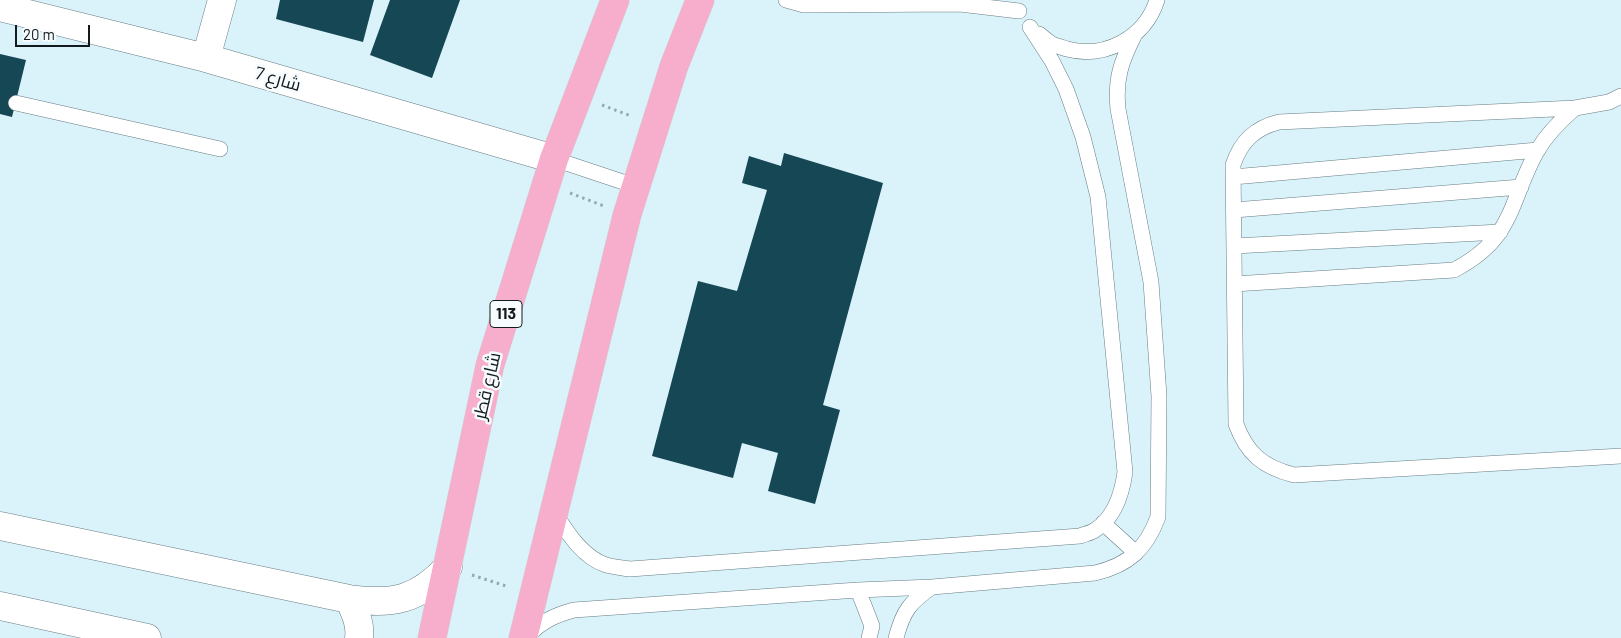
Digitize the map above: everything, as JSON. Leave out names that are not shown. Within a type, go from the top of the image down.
[{"type":"main road","name":"شارع قطر","points":[[432,638],[490,365],[550,172],[615,0]]},
{"type":"main road","points":[[524,638],[635,186],[674,66],[700,0]]},
{"type":"street","points":[[206,58],[222,0]]},
{"type":"street","name":"شارع 7","points":[[0,7],[206,58],[550,172]]},
{"type":"street","points":[[0,526],[349,599],[373,602],[401,599],[427,586],[448,567]]},
{"type":"street","points":[[349,599],[357,615],[360,631],[359,638]]},
{"type":"street","points":[[0,606],[147,638]]},
{"type":"lane","points":[[554,512],[571,538],[590,555],[606,565],[630,569],[1080,536],[1094,530],[1103,523],[1118,501],[1123,487],[1125,472],[1098,197],[1084,137],[1066,89],[1052,61],[1017,6],[966,2],[804,5],[786,0]]},
{"type":"lane","points":[[524,638],[545,620],[574,610],[858,590],[932,587],[1095,573],[1110,569],[1136,554],[1146,543],[1158,517],[1159,396],[1150,282],[1116,92],[1121,64],[1134,36],[1152,13],[1157,0]]},
{"type":"lane","points":[[1030,28],[1053,45],[1080,52],[1108,49],[1134,36]]},
{"type":"lane","points":[[1621,96],[1609,102],[1575,108],[1279,122],[1266,126],[1244,142],[1237,153],[1233,165],[1236,424],[1241,436],[1255,456],[1265,464],[1279,471],[1294,475],[1621,456]]},
{"type":"lane","points":[[16,103],[220,149]]},
{"type":"lane","points":[[1234,284],[1454,270],[1471,261],[1487,249],[1500,232],[1509,219],[1538,150],[1559,122],[1575,108]]},
{"type":"lane","points":[[1234,177],[1538,150]]},
{"type":"lane","points":[[550,172],[635,186]]},
{"type":"lane","points":[[1234,210],[1522,187]]},
{"type":"lane","points":[[1234,246],[1500,232]]},
{"type":"lane","points":[[1103,523],[1136,554]]},
{"type":"lane","points":[[896,638],[902,617],[915,599],[932,587]]},
{"type":"lane","points":[[858,590],[872,626],[869,638]]},
{"type":"path","points":[[578,97],[655,124]]},
{"type":"path","points":[[550,172],[627,215]]},
{"type":"path","points":[[448,567],[534,595]]},
{"type":"building","points":[[280,0],[374,0],[363,42],[276,19]]},
{"type":"building","points":[[390,0],[460,0],[432,78],[370,55]]},
{"type":"building","points":[[0,54],[26,60],[12,117],[0,114]]},
{"type":"building","points":[[784,153],[883,183],[823,405],[840,410],[815,504],[768,491],[778,453],[742,443],[733,478],[652,456],[698,281],[737,291],[767,190],[742,183],[749,156],[781,166]]}]
